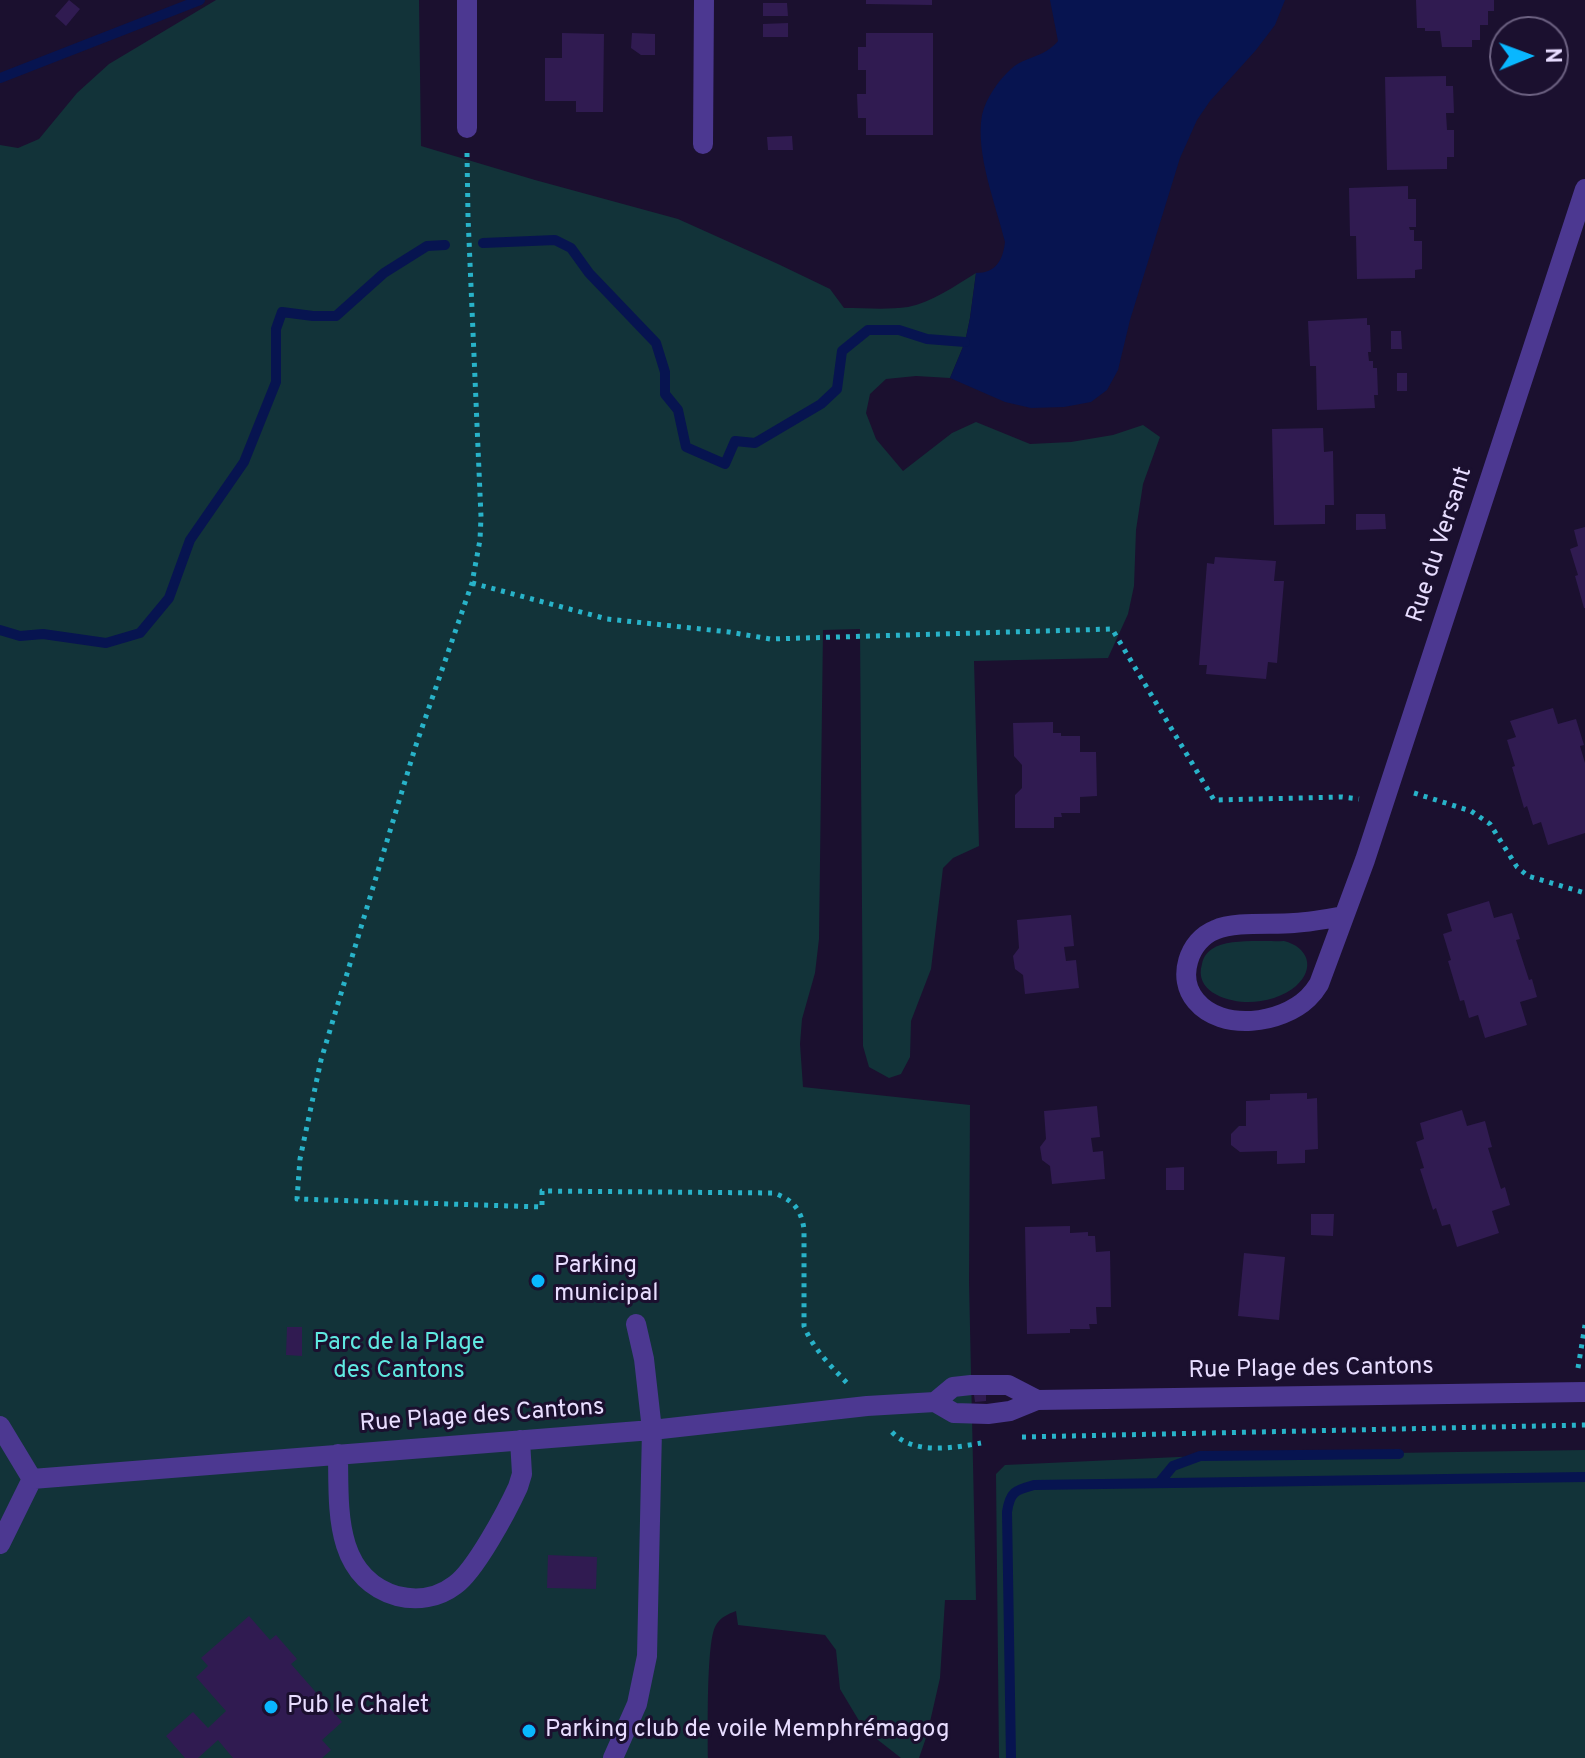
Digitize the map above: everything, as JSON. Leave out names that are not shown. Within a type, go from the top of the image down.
[{"type":"street","points":[[467,0],[467,128]]},
{"type":"street","points":[[703,144],[704,0]]},
{"type":"street","name":"Rue du Versant","points":[[1343,916],[1292,923],[1230,926],[1205,934],[1195,944],[1189,957],[1187,972],[1194,1000],[1222,1018],[1268,1019],[1295,1008],[1308,999],[1319,984],[1365,860],[1585,189]]},
{"type":"street","points":[[613,1758],[637,1704],[647,1656],[652,1430],[646,1371],[636,1324]]},
{"type":"street","name":"Rue Plage des Cantons","points":[[935,1402],[953,1387],[971,1385],[1008,1385],[1037,1400]]},
{"type":"street","name":"Rue Plage des Cantons","points":[[32,1479],[652,1430],[867,1406],[935,1402],[954,1413],[988,1414],[1010,1411],[1037,1400],[1580,1392]]},
{"type":"street","points":[[0,1426],[32,1479],[0,1544]]},
{"type":"street","points":[[338,1454],[339,1512],[348,1553],[358,1569],[388,1593],[408,1599],[424,1598],[440,1594],[467,1575],[518,1487],[522,1474],[520,1440]]},
{"type":"path","points":[[467,128],[480,540],[472,583],[415,748],[321,1060],[300,1159],[297,1199],[542,1207],[542,1191],[774,1193],[796,1205],[802,1217],[804,1326],[816,1349],[900,1441],[922,1447],[960,1447],[990,1441]]},
{"type":"path","points":[[472,583],[607,619],[770,639],[1112,629],[1214,800],[1366,799],[1392,790],[1408,790],[1471,811],[1490,824],[1517,867],[1528,876],[1585,893]]},
{"type":"path","points":[[1580,1392],[1585,1325]]},
{"type":"path","points":[[1011,1439],[1585,1425]]},
{"type":"green space","name":"Parc de la Plage des Cantons","points":[[216,0],[419,0],[421,146],[678,219],[830,289],[844,308],[917,305],[976,273],[965,342],[950,378],[916,376],[886,379],[870,394],[866,413],[876,439],[903,471],[952,433],[976,422],[1030,444],[1071,442],[1113,435],[1143,425],[1160,437],[1143,484],[1136,530],[1134,586],[1128,614],[1108,658],[974,661],[979,846],[953,858],[943,868],[931,969],[911,1021],[910,1057],[901,1074],[889,1078],[869,1067],[863,1046],[860,629],[823,630],[819,939],[815,973],[802,1019],[803,1087],[970,1105],[969,1282],[976,1600],[945,1600],[940,1678],[919,1758],[901,1758],[864,1729],[840,1689],[836,1650],[825,1635],[738,1625],[736,1611],[720,1620],[713,1634],[708,1688],[708,1758],[0,1758],[0,145],[18,148],[39,139],[77,93],[109,64]]},
{"type":"green space","points":[[1284,941],[1304,953],[1307,965],[1302,979],[1285,993],[1258,1001],[1237,1001],[1213,992],[1202,981],[1202,962],[1210,951],[1219,946],[1237,942]]},
{"type":"green space","points":[[1585,1450],[1585,1758],[999,1758],[996,1474],[1005,1465],[1200,1456]]},
{"type":"shaded area","points":[[1050,0],[1285,0],[1275,25],[1197,120],[1180,158],[1130,320],[1118,370],[1107,390],[1091,402],[1031,408],[1005,402],[950,378],[965,342],[976,273],[989,271],[997,264],[1005,242],[981,146],[982,115],[993,90],[1011,69],[1047,51],[1058,41]]},
{"type":"building","points":[[69,0],[80,9],[66,26],[55,16]]},
{"type":"building","points":[[866,0],[932,0],[932,5],[866,4]]},
{"type":"building","points":[[1416,0],[1494,0],[1494,11],[1488,11],[1488,25],[1480,25],[1480,40],[1472,40],[1472,47],[1442,47],[1440,31],[1417,28]]},
{"type":"building","points":[[763,3],[787,3],[788,16],[763,16]]},
{"type":"building","points":[[788,23],[788,37],[763,37],[763,24]]},
{"type":"building","points":[[562,33],[604,34],[603,112],[576,112],[576,101],[545,101],[545,58],[562,58]]},
{"type":"building","points":[[632,33],[655,34],[655,55],[641,55],[631,48]]},
{"type":"building","points":[[866,33],[933,33],[933,135],[866,135],[866,118],[858,118],[857,94],[866,94],[866,70],[858,70],[858,47],[866,47]]},
{"type":"building","points":[[1446,76],[1446,86],[1453,86],[1454,113],[1446,113],[1447,130],[1454,130],[1454,157],[1447,157],[1447,169],[1387,170],[1385,77]]},
{"type":"building","points":[[792,136],[793,150],[768,150],[767,137]]},
{"type":"building","points":[[1408,186],[1408,199],[1416,199],[1416,227],[1409,227],[1414,230],[1414,241],[1422,241],[1422,269],[1415,270],[1415,278],[1357,279],[1356,236],[1350,236],[1349,188]]},
{"type":"building","points":[[1367,318],[1367,325],[1370,325],[1369,361],[1373,361],[1373,368],[1377,368],[1375,408],[1317,410],[1316,366],[1310,366],[1308,321]]},
{"type":"building","points":[[1391,331],[1401,331],[1402,349],[1391,349]]},
{"type":"building","points":[[1397,373],[1407,373],[1407,391],[1397,391]]},
{"type":"building","points":[[1323,428],[1324,452],[1333,451],[1334,505],[1325,505],[1325,524],[1274,525],[1272,429]]},
{"type":"building","points":[[1356,514],[1385,514],[1386,529],[1356,530]]},
{"type":"building","points":[[1585,527],[1584,608],[1570,549],[1578,546],[1574,530]]},
{"type":"building","points":[[1215,557],[1276,561],[1274,581],[1284,581],[1277,663],[1268,662],[1266,679],[1206,674],[1207,665],[1199,665],[1207,563],[1214,564]]},
{"type":"building","points":[[1553,708],[1558,724],[1576,719],[1584,745],[1580,746],[1585,763],[1585,833],[1548,845],[1541,822],[1533,825],[1527,806],[1524,808],[1507,740],[1516,737],[1510,721]]},
{"type":"building","points":[[1053,722],[1053,733],[1080,736],[1080,752],[1096,752],[1097,796],[1080,797],[1080,813],[1061,813],[1062,817],[1054,817],[1054,828],[1015,828],[1015,795],[1022,788],[1022,765],[1014,756],[1013,723]]},
{"type":"building","points":[[1489,901],[1494,918],[1512,913],[1520,939],[1516,940],[1537,997],[1520,1002],[1527,1025],[1485,1038],[1478,1015],[1469,1018],[1464,1000],[1460,1001],[1443,934],[1452,931],[1447,914]]},
{"type":"building","points":[[1071,915],[1074,946],[1064,947],[1066,961],[1076,960],[1079,988],[1025,994],[1023,975],[1015,969],[1013,956],[1019,948],[1017,920]]},
{"type":"building","points":[[1307,1093],[1307,1099],[1317,1098],[1318,1149],[1305,1150],[1305,1163],[1277,1164],[1277,1151],[1240,1152],[1231,1145],[1231,1134],[1239,1126],[1246,1126],[1246,1101],[1270,1100],[1270,1094]]},
{"type":"building","points":[[1097,1106],[1100,1137],[1091,1138],[1093,1152],[1103,1151],[1105,1179],[1052,1184],[1050,1166],[1042,1160],[1040,1147],[1046,1139],[1044,1111]]},
{"type":"building","points":[[1462,1110],[1467,1126],[1485,1121],[1492,1147],[1488,1148],[1501,1189],[1505,1187],[1510,1205],[1492,1211],[1499,1233],[1457,1247],[1450,1224],[1442,1226],[1436,1208],[1433,1210],[1420,1169],[1424,1168],[1416,1142],[1424,1139],[1420,1123]]},
{"type":"building","points":[[1184,1167],[1184,1190],[1166,1190],[1166,1168]]},
{"type":"building","points":[[1311,1214],[1334,1214],[1333,1236],[1311,1235]]},
{"type":"building","points":[[1070,1226],[1070,1233],[1088,1232],[1088,1236],[1095,1236],[1096,1252],[1110,1251],[1111,1307],[1096,1307],[1097,1324],[1089,1324],[1090,1329],[1070,1329],[1070,1333],[1027,1334],[1025,1227]]},
{"type":"building","points":[[1244,1253],[1285,1257],[1279,1320],[1238,1316]]},
{"type":"building","points":[[287,1327],[302,1327],[302,1356],[286,1355]]},
{"type":"building","points":[[974,1395],[986,1395],[986,1401],[975,1402]]},
{"type":"building","points":[[548,1555],[597,1557],[596,1589],[547,1588]]},
{"type":"building","points":[[249,1616],[270,1640],[276,1635],[297,1659],[291,1664],[342,1722],[322,1740],[331,1750],[322,1758],[233,1758],[218,1740],[198,1758],[185,1758],[166,1736],[193,1712],[208,1728],[226,1711],[196,1677],[208,1666],[201,1658]]},
{"type":"waterway","points":[[0,78],[200,0]]},
{"type":"waterway","points":[[483,243],[555,240],[571,248],[589,273],[656,343],[665,372],[665,394],[678,410],[686,447],[725,464],[735,441],[755,443],[821,404],[837,389],[842,351],[868,330],[899,330],[927,339],[965,342]]},
{"type":"waterway","points":[[0,630],[20,636],[43,634],[106,643],[140,633],[169,598],[190,540],[244,462],[276,382],[276,329],[282,312],[336,316],[384,273],[427,246],[445,245]]},
{"type":"waterway","points":[[1159,1483],[1173,1466],[1200,1456],[1399,1454]]},
{"type":"waterway","points":[[1011,1758],[1007,1512],[1010,1500],[1018,1490],[1034,1485],[1585,1477]]},
{"type":"place","name":"Parking municipal","points":[[538,1281]]},
{"type":"place","name":"Pub le Chalet","points":[[271,1707]]},
{"type":"place","name":"Parking club de voile Memphrémagog","points":[[529,1731]]}]
